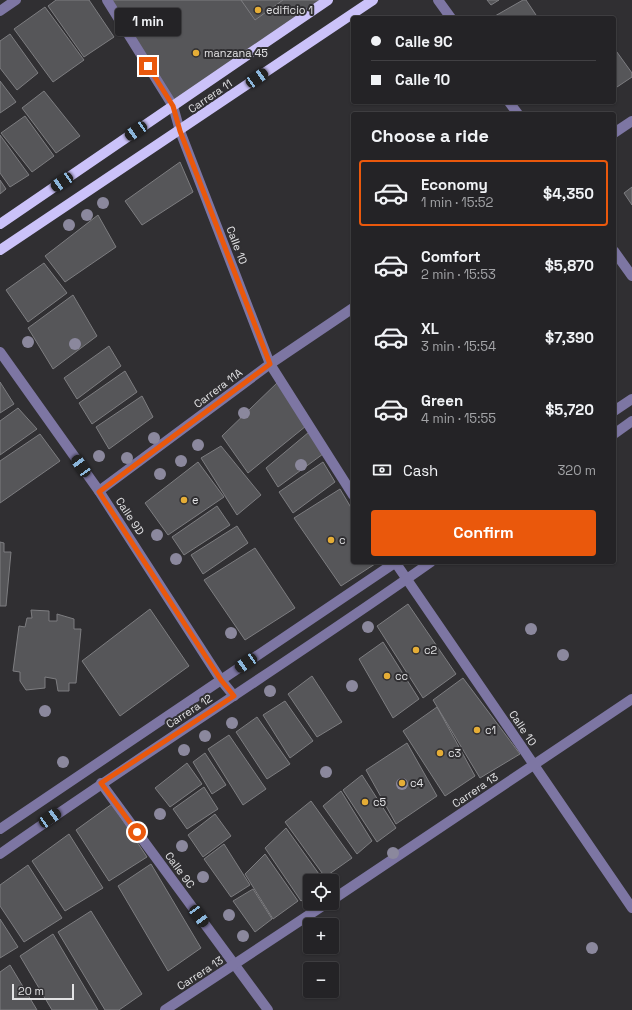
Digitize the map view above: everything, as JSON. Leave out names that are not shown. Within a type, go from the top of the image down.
[{"type":"main road","name":"Carrera 11","points":[[0,224],[328,0]]},
{"type":"main road","name":"Carrera 11","points":[[0,250],[180,131],[373,0]]},
{"type":"street","points":[[0,11],[16,0]]},
{"type":"street","name":"Calle 10","points":[[107,0],[173,106],[180,131],[270,364],[351,492]]},
{"type":"street","points":[[438,0],[450,16]]},
{"type":"street","points":[[616,131],[632,121]]},
{"type":"street","points":[[616,254],[632,276]]},
{"type":"street","name":"Carrera 11A","points":[[99,492],[270,364],[351,309]]},
{"type":"street","name":"Calle 9D","points":[[0,352],[99,492],[221,680],[234,696]]},
{"type":"street","points":[[616,410],[632,399]]},
{"type":"street","points":[[616,433],[632,421]]},
{"type":"street","name":"Carrera 12","points":[[0,829],[393,564]]},
{"type":"street","name":"Calle 10","points":[[397,564],[632,908]]},
{"type":"street","name":"Carrera 12","points":[[0,854],[101,783],[234,696],[428,564]]},
{"type":"street","name":"Carrera 13","points":[[339,895],[632,699]]},
{"type":"street","name":"Calle 9C","points":[[101,783],[268,1010]]},
{"type":"street","name":"Carrera 13","points":[[166,1010],[317,910]]},
{"type":"building","points":[[56,0],[89,0],[114,37],[84,57],[48,6]]},
{"type":"building","name":"manzana 45","points":[[108,0],[328,0],[173,105]]},
{"type":"building","name":"edificio 1","points":[[241,0],[283,0],[255,20]]},
{"type":"building","points":[[487,0],[499,0],[491,5]]},
{"type":"building","points":[[523,0],[526,0],[537,16],[495,16]]},
{"type":"building","points":[[45,7],[84,60],[53,82],[14,29]]},
{"type":"building","points":[[10,34],[38,73],[17,90],[0,68],[0,41]]},
{"type":"building","points":[[616,51],[632,73],[632,77],[616,88]]},
{"type":"building","points":[[0,81],[16,102],[0,113]]},
{"type":"building","points":[[44,91],[80,136],[56,153],[22,108]]},
{"type":"building","points":[[25,116],[54,156],[32,172],[1,133]]},
{"type":"building","points":[[0,135],[29,175],[10,187],[0,173]]},
{"type":"building","points":[[180,162],[193,192],[142,225],[125,201]]},
{"type":"building","points":[[0,180],[6,189],[0,194]]},
{"type":"building","points":[[632,187],[632,205],[624,193]]},
{"type":"building","points":[[98,215],[116,247],[65,282],[45,256]]},
{"type":"building","points":[[44,263],[67,293],[28,322],[6,290]]},
{"type":"building","points":[[73,295],[97,336],[53,369],[28,328]]},
{"type":"building","points":[[109,346],[121,366],[77,399],[64,378]]},
{"type":"building","points":[[125,371],[137,392],[92,424],[79,403]]},
{"type":"building","points":[[0,382],[14,404],[0,413]]},
{"type":"building","points":[[278,382],[306,426],[248,473],[222,436]]},
{"type":"building","points":[[142,396],[153,417],[109,449],[96,427]]},
{"type":"building","points":[[18,408],[37,429],[0,455],[0,421]]},
{"type":"building","points":[[309,432],[323,454],[278,487],[266,468]]},
{"type":"building","points":[[40,434],[60,461],[0,503],[0,461]]},
{"type":"building","points":[[221,446],[261,495],[237,515],[201,458]]},
{"type":"building","name":"e","points":[[198,462],[224,497],[168,535],[145,503]]},
{"type":"building","points":[[323,462],[335,482],[293,513],[279,492]]},
{"type":"building","name":"c","points":[[340,489],[351,508],[351,564],[375,564],[341,586],[294,518]]},
{"type":"building","points":[[217,506],[230,525],[184,555],[172,537]]},
{"type":"building","points":[[237,526],[248,543],[203,574],[191,555]]},
{"type":"building","points":[[0,542],[4,543],[4,552],[11,552],[6,606],[0,606]]},
{"type":"building","points":[[255,548],[295,608],[245,640],[204,580]]},
{"type":"building","name":"c2","points":[[408,604],[456,674],[423,698],[377,626]]},
{"type":"building","points":[[150,609],[189,666],[120,716],[82,661]]},
{"type":"building","points":[[31,610],[49,611],[49,621],[57,621],[57,614],[74,619],[74,629],[81,629],[76,683],[69,683],[69,691],[58,691],[56,679],[45,677],[45,688],[26,690],[20,681],[20,672],[13,671],[19,626],[25,627],[27,618],[32,618]]},
{"type":"building","name":"cc","points":[[383,642],[419,699],[393,718],[359,659]]},
{"type":"building","points":[[312,676],[342,722],[317,737],[288,694]]},
{"type":"building","name":"c1","points":[[463,678],[520,754],[480,778],[433,700]]},
{"type":"building","points":[[285,701],[313,741],[290,758],[263,715]]},
{"type":"building","name":"c3","points":[[437,707],[475,776],[445,796],[403,731]]},
{"type":"building","points":[[257,717],[290,764],[267,779],[236,732]]},
{"type":"building","points":[[229,735],[266,789],[243,805],[208,749]]},
{"type":"building","name":"c4","points":[[407,743],[437,796],[396,824],[366,770]]},
{"type":"building","points":[[205,753],[226,785],[212,794],[193,762]]},
{"type":"building","points":[[187,763],[202,784],[170,807],[155,788]]},
{"type":"building","name":"c5","points":[[362,775],[396,828],[377,842],[343,790]]},
{"type":"building","points":[[204,787],[218,809],[187,829],[173,809]]},
{"type":"building","name":"c5","points":[[341,791],[372,841],[357,854],[323,806]]},
{"type":"building","points":[[311,801],[352,858],[329,874],[323,874],[285,822]]},
{"type":"building","points":[[112,804],[147,857],[109,881],[76,830]]},
{"type":"building","points":[[215,814],[231,836],[203,857],[188,835]]},
{"type":"building","points":[[286,828],[319,874],[303,874],[303,899],[301,901],[265,848]]},
{"type":"building","points":[[69,834],[103,888],[65,911],[32,861]]},
{"type":"building","points":[[224,844],[250,885],[231,897],[204,859]]},
{"type":"building","points":[[265,854],[298,901],[273,919],[245,874]]},
{"type":"building","points":[[151,864],[201,948],[168,971],[118,886]]},
{"type":"building","points":[[28,865],[62,918],[24,942],[0,906],[0,885]]},
{"type":"building","points":[[253,889],[272,919],[255,932],[233,901]]},
{"type":"building","points":[[91,911],[142,994],[119,1010],[105,1010],[58,932]]},
{"type":"building","points":[[0,919],[18,947],[0,958]]},
{"type":"building","points":[[53,934],[98,1010],[52,1010],[20,956]]},
{"type":"building","points":[[10,965],[37,1010],[0,1010],[0,972]]},
{"type":"place","name":"edificio 1","points":[[258,10]]},
{"type":"place","name":"manzana 45","points":[[196,53]]},
{"type":"place","name":"e","points":[[184,500]]},
{"type":"place","name":"c","points":[[331,540]]},
{"type":"place","name":"c2","points":[[416,650]]},
{"type":"place","name":"cc","points":[[387,676]]},
{"type":"place","name":"c1","points":[[477,730]]},
{"type":"place","name":"c3","points":[[440,753]]},
{"type":"place","name":"c4","points":[[402,783]]},
{"type":"place","name":"c5","points":[[365,802]]},
{"type":"route","points":[[137,832],[101,783],[234,696],[221,680],[99,492],[270,364],[180,131],[173,106],[148,66]]}]
